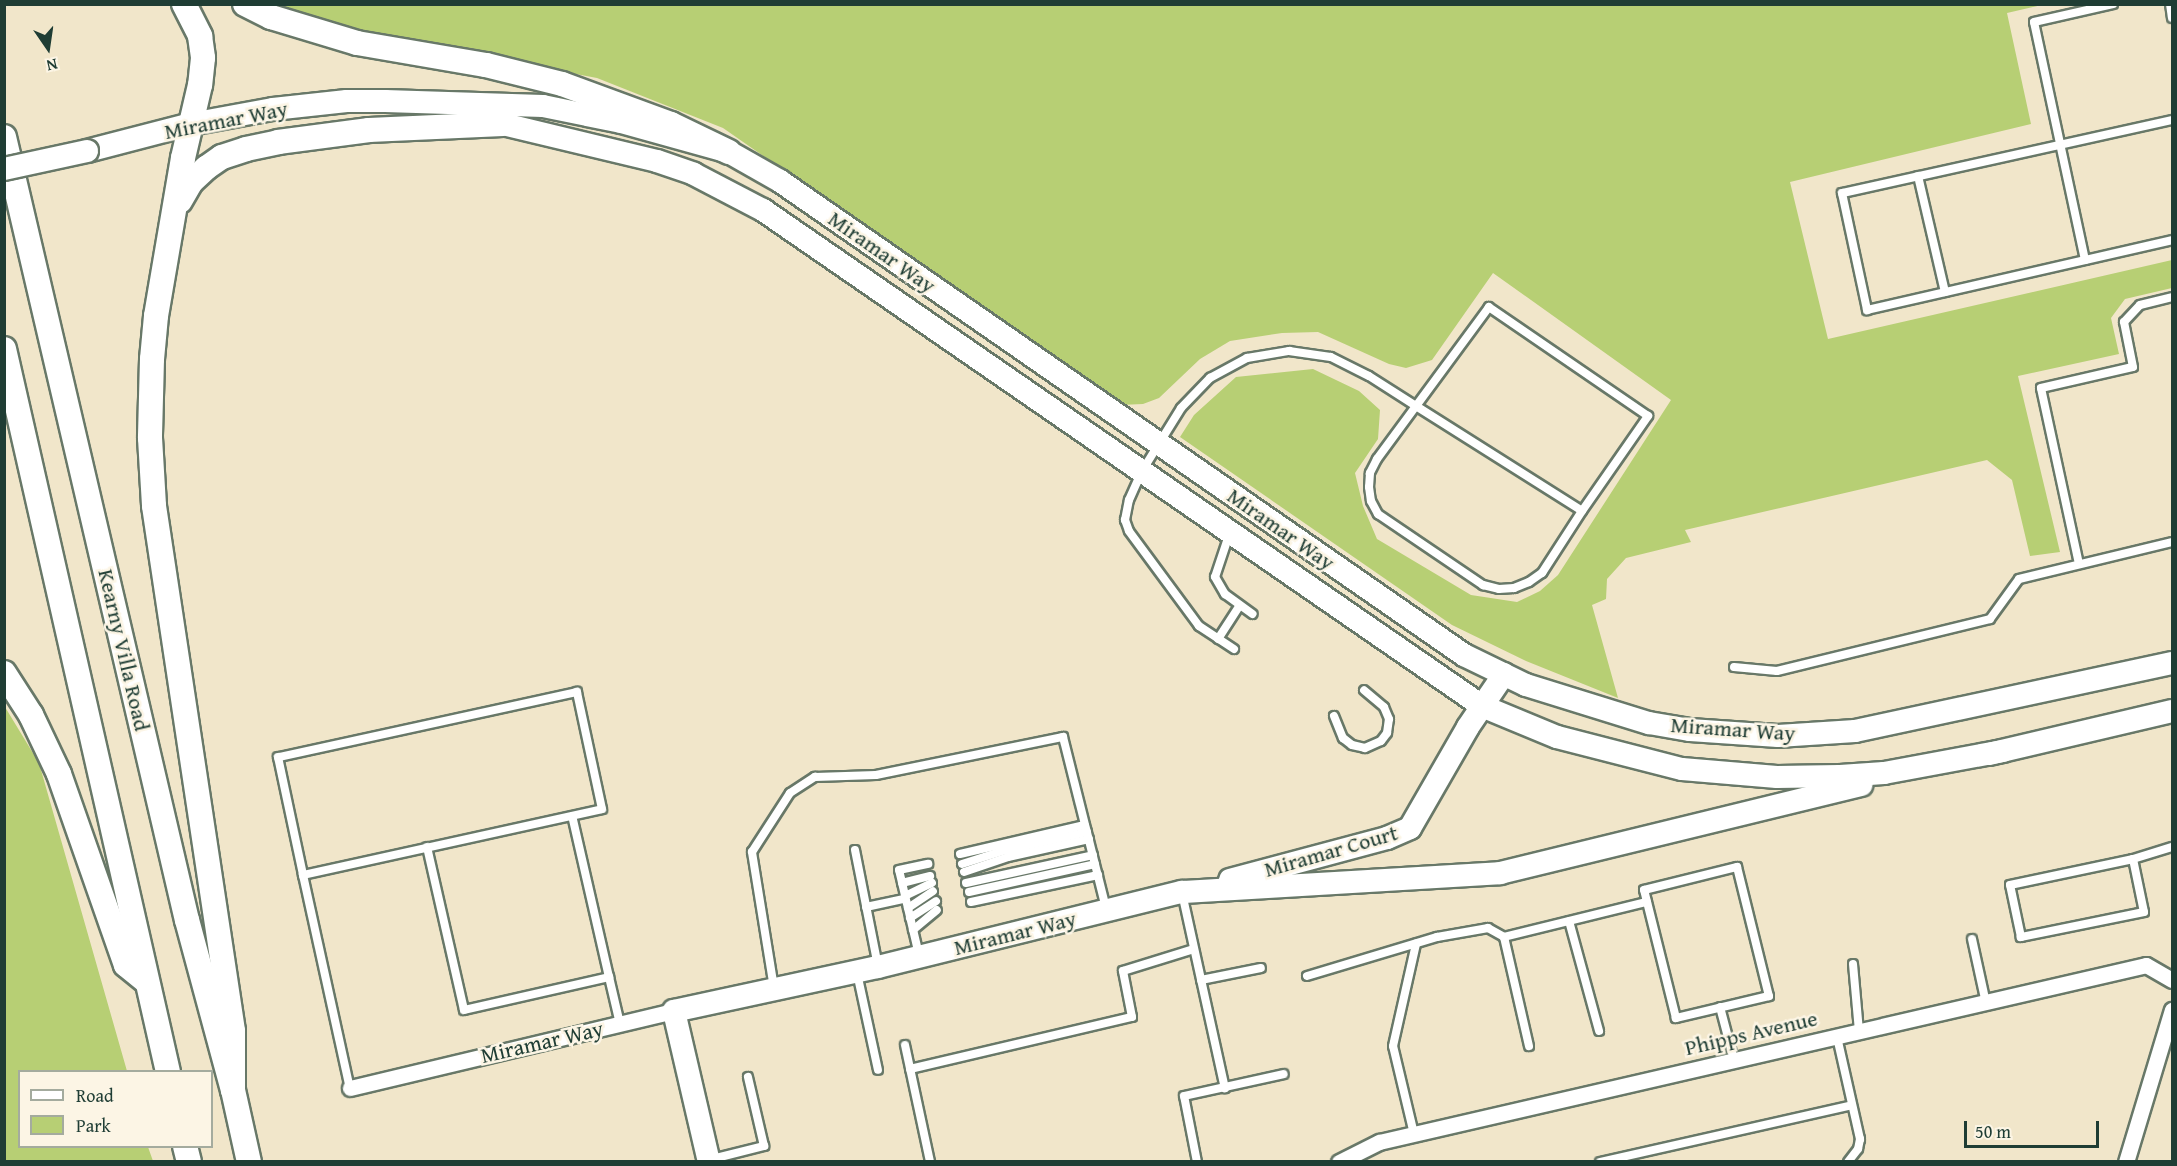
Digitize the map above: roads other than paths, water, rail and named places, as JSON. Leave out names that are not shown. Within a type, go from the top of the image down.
[{"type":"main road","points":[[184,4],[200,36],[203,58],[200,85],[156,316],[152,360],[150,438],[154,495],[233,1031],[233,1090]]},
{"type":"main road","points":[[245,4],[272,17],[357,43],[486,65],[562,84],[671,124],[729,152]]},
{"type":"main road","name":"Miramar Way","points":[[4,169],[87,151],[191,124],[273,109],[347,101],[543,106],[621,122],[729,152],[780,182],[1464,655],[1526,685],[1649,723],[1690,730],[1778,736],[1855,731],[2013,699],[2172,663]]},
{"type":"main road","name":"Miramar Way","points":[[452,103],[503,124],[650,159],[694,174],[763,210],[1482,706],[1557,737],[1639,759],[1694,770],[1777,777],[1840,776],[1884,773],[2003,751]]},
{"type":"main road","points":[[175,211],[191,182],[206,168],[222,157],[246,149],[278,142],[369,130],[503,124]]},
{"type":"main road","name":"Kearny Villa Road","points":[[4,137],[187,920],[233,1090],[249,1161]]},
{"type":"main road","points":[[4,349],[168,1070]]},
{"type":"main road","points":[[4,673],[31,715],[59,774],[126,965],[147,982]]},
{"type":"main road","name":"Miramar Court","points":[[1182,892],[1387,838],[1410,828],[1503,674]]},
{"type":"main road","name":"Miramar Way","points":[[674,1011],[867,970],[1182,892],[1500,873],[2172,711]]},
{"type":"main road","points":[[674,1011],[706,1161]]},
{"type":"street","name":"Phipps Avenue","points":[[1340,1161],[1379,1142],[2146,966],[2172,980]]},
{"type":"street","points":[[2126,1161],[2172,1010]]},
{"type":"street","name":"Miramar Way","points":[[350,1088],[674,1011]]},
{"type":"lane","points":[[2085,260],[2034,22],[2113,4]]},
{"type":"lane","points":[[2170,4],[2172,18]]},
{"type":"lane","points":[[2172,120],[1842,193],[1868,310],[2172,240]]},
{"type":"lane","points":[[1918,176],[1945,292]]},
{"type":"lane","points":[[2079,564],[2041,388],[2133,367],[2124,322],[2140,305],[2172,297]]},
{"type":"lane","points":[[1489,306],[1648,416],[1542,573],[1514,588],[1499,589],[1483,585],[1378,514],[1371,501],[1368,487],[1370,473],[1377,459],[1416,406],[1489,306]]},
{"type":"lane","points":[[1234,649],[1199,626],[1129,531],[1125,520],[1127,508],[1142,471],[1181,408],[1210,378],[1247,358],[1289,351],[1331,357],[1369,376],[1582,511]]},
{"type":"lane","points":[[1230,533],[1215,577],[1225,594],[1253,614]]},
{"type":"lane","points":[[1734,667],[1777,671],[1990,619],[2019,579],[2172,543]]},
{"type":"lane","points":[[1218,639],[1240,605]]},
{"type":"lane","points":[[1334,716],[1343,738],[1352,745],[1365,748],[1382,741],[1387,733],[1389,720],[1384,707],[1364,690]]},
{"type":"lane","points":[[303,875],[602,809],[577,692],[278,757],[303,875],[350,1088]]},
{"type":"lane","points":[[774,990],[752,852],[790,794],[815,777],[876,775],[1063,737],[1106,910]]},
{"type":"lane","points":[[572,816],[620,1024]]},
{"type":"lane","points":[[960,854],[1087,832]]},
{"type":"lane","points":[[963,868],[1006,850],[1087,832]]},
{"type":"lane","points":[[427,847],[464,1010],[609,977]]},
{"type":"lane","points":[[2133,859],[2144,912],[2021,938],[2010,885],[2133,859],[2172,847]]},
{"type":"lane","points":[[855,850],[866,908],[867,970],[878,1070]]},
{"type":"lane","points":[[966,883],[1094,860]]},
{"type":"lane","points":[[969,892],[1094,860]]},
{"type":"lane","points":[[919,957],[899,870],[928,864]]},
{"type":"lane","points":[[1737,867],[1769,996],[1720,1007],[1676,1018],[1644,890],[1737,867]]},
{"type":"lane","points":[[971,902],[1098,875]]},
{"type":"lane","points":[[902,883],[932,883]]},
{"type":"lane","points":[[866,908],[905,898],[932,883]]},
{"type":"lane","points":[[908,908],[932,883]]},
{"type":"lane","points":[[1182,892],[1225,1088]]},
{"type":"lane","points":[[910,918],[936,901]]},
{"type":"lane","points":[[1307,976],[1416,944],[1488,928],[1504,937],[1647,902]]},
{"type":"lane","points":[[913,930],[937,910]]},
{"type":"lane","points":[[1569,921],[1599,1032]]},
{"type":"lane","points":[[1504,937],[1528,1046]]},
{"type":"lane","points":[[1972,939],[1986,1003]]},
{"type":"lane","points":[[1414,1134],[1393,1046],[1416,944]]},
{"type":"lane","points":[[910,1069],[1132,1017],[1124,971],[1194,949]]},
{"type":"lane","points":[[1853,964],[1859,1031]]},
{"type":"lane","points":[[1201,980],[1260,968]]},
{"type":"lane","points":[[1720,1007],[1734,1060]]},
{"type":"lane","points":[[1837,1036],[1860,1139],[1858,1149],[1848,1161]]},
{"type":"lane","points":[[905,1045],[930,1161]]},
{"type":"lane","points":[[1197,1161],[1184,1096],[1284,1074]]},
{"type":"lane","points":[[706,1161],[764,1146],[748,1077]]},
{"type":"lane","points":[[1600,1161],[1852,1105]]}]
